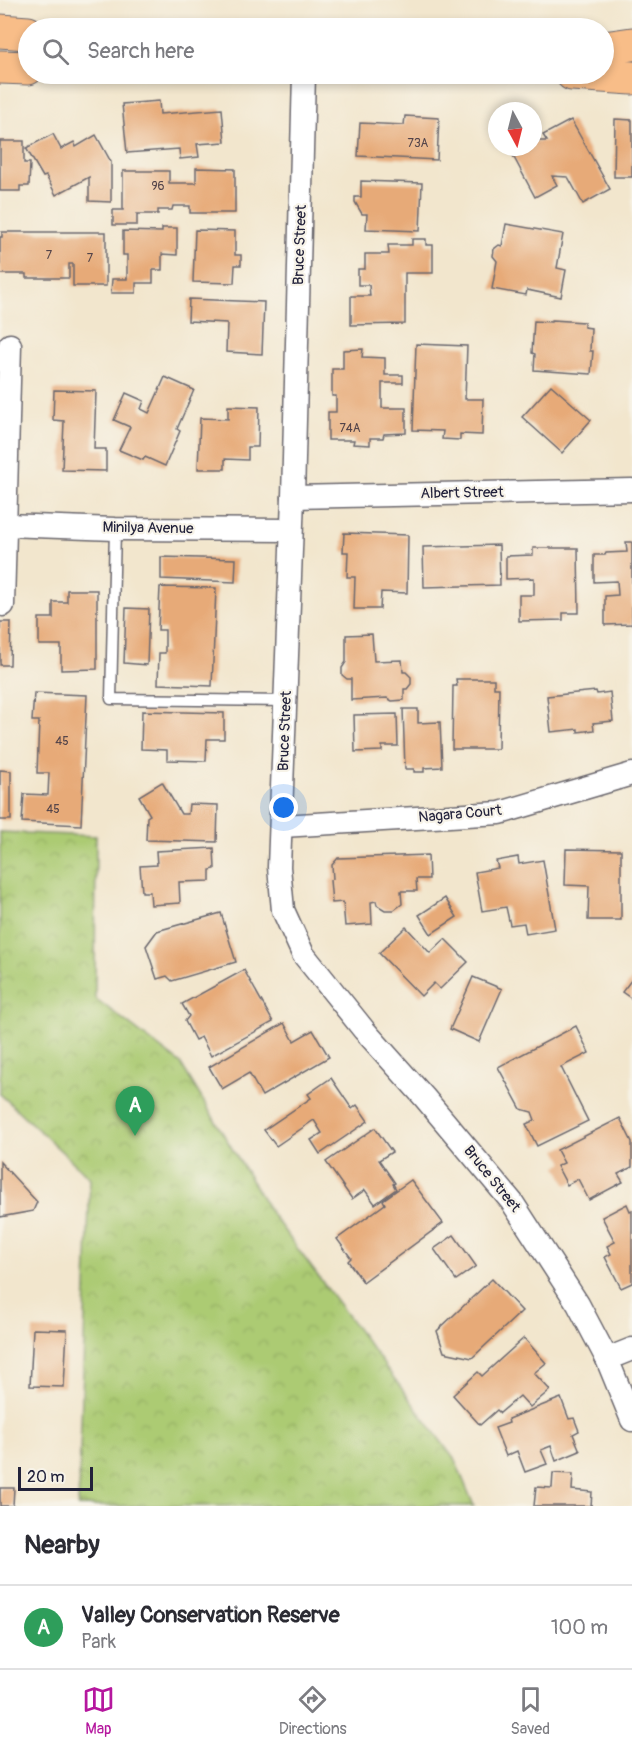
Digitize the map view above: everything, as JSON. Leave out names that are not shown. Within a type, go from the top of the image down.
[{"type":"main road","points":[[0,31],[18,32]]},
{"type":"main road","points":[[614,46],[632,44]]},
{"type":"main road","points":[[0,67],[18,68]]},
{"type":"main road","points":[[614,77],[632,78]]},
{"type":"street","name":"Bruce Street","points":[[304,84],[293,496],[279,867],[283,910],[303,954],[364,1030],[512,1202],[578,1304],[607,1359],[632,1420]]},
{"type":"street","points":[[3,605],[10,345]]},
{"type":"street","name":"Albert Street","points":[[293,496],[632,490]]},
{"type":"street","name":"Minilya Avenue","points":[[6,525],[115,529],[291,530]]},
{"type":"street","name":"Nagara Court","points":[[282,826],[500,813],[632,774]]},
{"type":"street","points":[[607,1359],[632,1349]]},
{"type":"lane","points":[[115,529],[111,699],[286,701]]},
{"type":"green space","points":[[0,832],[96,836],[95,998],[181,1064],[271,1213],[455,1460],[474,1506],[78,1506],[90,1178],[0,1094]]},
{"type":"building","points":[[159,101],[160,114],[222,109],[225,142],[197,144],[199,157],[180,159],[179,149],[127,153],[122,104]]},
{"type":"building","points":[[405,116],[439,118],[437,160],[358,156],[360,123],[404,125]]},
{"type":"building","points":[[615,119],[632,120],[632,177],[614,177]]},
{"type":"building","points":[[571,120],[610,189],[583,204],[568,177],[552,176],[557,185],[535,197],[513,156],[542,156],[542,141],[547,141],[543,135]]},
{"type":"building","points":[[53,134],[61,149],[74,142],[76,147],[96,135],[111,162],[111,202],[89,201],[89,177],[56,195],[26,148]]},
{"type":"building","points":[[0,141],[24,141],[24,163],[30,163],[29,186],[20,186],[20,191],[0,191]]},
{"type":"building","points":[[196,168],[235,169],[235,213],[190,213],[190,206],[173,206],[172,210],[158,210],[158,214],[137,214],[137,225],[113,225],[113,210],[123,210],[123,171],[169,171],[169,183],[196,183]]},
{"type":"building","points":[[361,181],[422,183],[420,231],[366,229],[367,214],[362,214],[355,202],[355,197],[361,197]]},
{"type":"building","points":[[506,224],[563,234],[557,268],[566,270],[561,297],[527,290],[526,295],[492,289],[497,261],[493,256],[494,249],[499,245],[502,246]]},
{"type":"building","points":[[162,228],[177,228],[177,255],[162,254],[162,270],[153,270],[153,283],[136,283],[136,293],[111,293],[112,279],[127,279],[127,255],[123,255],[123,231],[162,232]]},
{"type":"building","points":[[195,230],[235,231],[235,255],[241,255],[241,265],[235,265],[234,283],[193,282]]},
{"type":"building","points":[[2,232],[106,232],[106,286],[73,286],[73,264],[69,264],[69,278],[26,278],[26,274],[0,274]]},
{"type":"building","points":[[412,239],[426,239],[426,245],[433,245],[433,273],[405,273],[405,324],[351,325],[351,296],[370,296],[369,285],[358,285],[358,269],[365,269],[365,254],[389,254],[388,245],[412,245]]},
{"type":"building","points":[[189,299],[264,302],[262,354],[226,352],[227,323],[188,321]]},
{"type":"building","points":[[552,320],[584,322],[584,327],[591,328],[590,351],[593,351],[591,374],[534,370],[535,354],[532,353],[534,321],[551,322]]},
{"type":"building","points":[[416,344],[467,346],[465,399],[483,399],[482,435],[460,434],[460,440],[442,439],[443,431],[413,430]]},
{"type":"building","points":[[363,349],[362,357],[385,358],[385,375],[403,375],[403,383],[382,383],[382,408],[406,408],[406,433],[384,434],[383,438],[370,438],[370,445],[353,444],[354,440],[328,440],[328,412],[336,412],[336,396],[332,396],[332,369],[343,369],[343,350]]},
{"type":"building","points":[[165,377],[194,390],[177,429],[180,431],[165,466],[145,457],[143,460],[119,450],[130,427],[114,420],[126,393],[144,401],[141,409],[149,413]]},
{"type":"building","points":[[551,385],[591,420],[562,453],[522,417]]},
{"type":"building","points":[[54,390],[96,391],[94,449],[106,449],[106,471],[62,470],[64,421],[53,420]]},
{"type":"building","points":[[228,406],[259,407],[258,447],[248,447],[248,460],[225,459],[225,469],[198,469],[200,418],[228,419]]},
{"type":"building","points":[[344,533],[408,535],[407,593],[381,592],[380,609],[354,609],[355,577],[347,577],[348,552],[343,552]]},
{"type":"building","points":[[626,542],[632,542],[632,624],[605,625],[605,596],[618,595],[617,581],[594,582],[594,555],[627,552]]},
{"type":"building","points":[[499,545],[500,585],[424,587],[423,547]]},
{"type":"building","points":[[533,548],[578,548],[579,613],[563,613],[563,620],[519,621],[519,595],[534,595],[534,578],[506,579],[506,556],[533,555]]},
{"type":"building","points":[[161,557],[236,559],[235,582],[161,579]]},
{"type":"building","points":[[160,587],[216,588],[212,686],[158,684],[159,653],[165,653],[165,630],[158,630]]},
{"type":"building","points":[[67,590],[97,590],[97,669],[61,670],[61,645],[39,645],[39,618],[53,618],[53,602],[67,602]]},
{"type":"building","points":[[126,608],[149,609],[147,665],[124,663]]},
{"type":"building","points":[[0,622],[11,622],[10,665],[0,665]]},
{"type":"building","points":[[372,634],[374,661],[402,660],[403,672],[411,677],[411,684],[404,689],[404,700],[392,701],[387,698],[351,700],[351,679],[342,675],[342,668],[346,662],[346,635]]},
{"type":"building","points":[[456,679],[494,679],[494,688],[499,688],[498,749],[452,749],[453,686],[457,686]]},
{"type":"building","points":[[596,691],[597,694],[610,692],[613,721],[593,723],[594,730],[551,732],[547,696]]},
{"type":"building","points":[[34,693],[87,695],[81,825],[22,822],[24,794],[48,795],[49,773],[37,773],[39,721],[32,721]]},
{"type":"building","points":[[403,709],[418,709],[418,723],[440,722],[442,767],[424,768],[424,772],[405,769]]},
{"type":"building","points":[[142,711],[224,713],[224,739],[207,739],[206,761],[167,760],[167,750],[141,749]]},
{"type":"building","points":[[397,714],[398,746],[382,746],[382,751],[355,752],[354,715]]},
{"type":"building","points":[[0,770],[11,771],[11,820],[0,820]]},
{"type":"building","points":[[162,782],[181,814],[188,814],[189,804],[218,805],[217,842],[146,840],[147,817],[150,815],[139,796]]},
{"type":"building","points":[[214,848],[215,869],[210,870],[210,881],[179,882],[180,903],[151,905],[150,892],[142,892],[140,866],[157,865],[156,851]]},
{"type":"building","points":[[566,849],[621,850],[621,920],[588,920],[589,886],[565,885]]},
{"type":"building","points":[[428,855],[429,879],[416,879],[417,891],[401,891],[402,904],[394,910],[385,910],[377,905],[376,901],[371,902],[372,924],[345,926],[343,902],[332,903],[330,880],[333,879],[332,865],[338,858]]},
{"type":"building","points":[[518,857],[519,864],[543,860],[555,929],[526,934],[524,923],[510,925],[506,907],[482,911],[475,872],[498,868],[496,861]]},
{"type":"building","points":[[445,898],[457,917],[431,934],[419,915]]},
{"type":"building","points":[[221,913],[236,962],[172,981],[167,976],[157,979],[146,946],[157,931]]},
{"type":"building","points":[[406,927],[430,953],[445,939],[468,962],[440,989],[434,983],[421,996],[379,953]]},
{"type":"building","points":[[244,970],[273,1022],[211,1056],[201,1037],[195,1040],[185,1021],[189,1016],[182,1004]]},
{"type":"building","points":[[473,977],[502,989],[479,1042],[450,1029]]},
{"type":"building","points":[[632,979],[632,999],[622,992]]},
{"type":"building","points":[[284,1023],[294,1041],[313,1030],[329,1057],[262,1096],[249,1073],[222,1089],[209,1067]]},
{"type":"building","points":[[576,1026],[589,1053],[561,1067],[588,1121],[537,1146],[526,1124],[535,1120],[532,1112],[521,1109],[498,1067]]},
{"type":"building","points":[[331,1078],[352,1109],[357,1105],[368,1121],[320,1154],[311,1140],[322,1133],[314,1120],[276,1146],[264,1130],[311,1098],[308,1094]]},
{"type":"building","points":[[620,1118],[632,1142],[632,1167],[618,1174],[623,1182],[589,1200],[578,1179],[567,1185],[557,1166],[564,1163],[557,1150]]},
{"type":"building","points":[[375,1128],[392,1152],[379,1160],[395,1183],[393,1184],[396,1189],[375,1204],[365,1190],[352,1199],[326,1162]]},
{"type":"building","points":[[0,1162],[37,1202],[33,1211],[0,1217]]},
{"type":"building","points":[[411,1180],[443,1223],[363,1282],[348,1261],[351,1258],[337,1239],[385,1204],[383,1200]]},
{"type":"building","points":[[627,1204],[630,1211],[632,1210],[632,1283],[621,1288],[605,1257],[611,1254],[607,1246],[615,1242],[602,1217]]},
{"type":"building","points":[[454,1235],[476,1266],[456,1280],[434,1249]]},
{"type":"building","points":[[492,1279],[522,1311],[472,1358],[444,1352],[437,1331]]},
{"type":"building","points":[[33,1329],[67,1330],[64,1387],[30,1386]]},
{"type":"building","points":[[524,1338],[546,1363],[534,1373],[550,1390],[530,1407],[520,1396],[500,1413],[497,1410],[480,1425],[453,1395],[478,1372],[482,1376]]},
{"type":"building","points":[[561,1398],[569,1419],[574,1418],[579,1431],[573,1434],[580,1451],[556,1461],[551,1446],[541,1450],[547,1464],[525,1472],[517,1451],[506,1456],[495,1428],[509,1423],[508,1419]]},
{"type":"building","points":[[553,1473],[573,1474],[572,1490],[592,1492],[591,1506],[534,1506],[536,1487],[552,1488]]},
{"type":"building","points":[[0,1488],[14,1488],[13,1506],[0,1506]]},
{"type":"place","name":"Valley Conservation Reserve","points":[[135,1136]]}]
